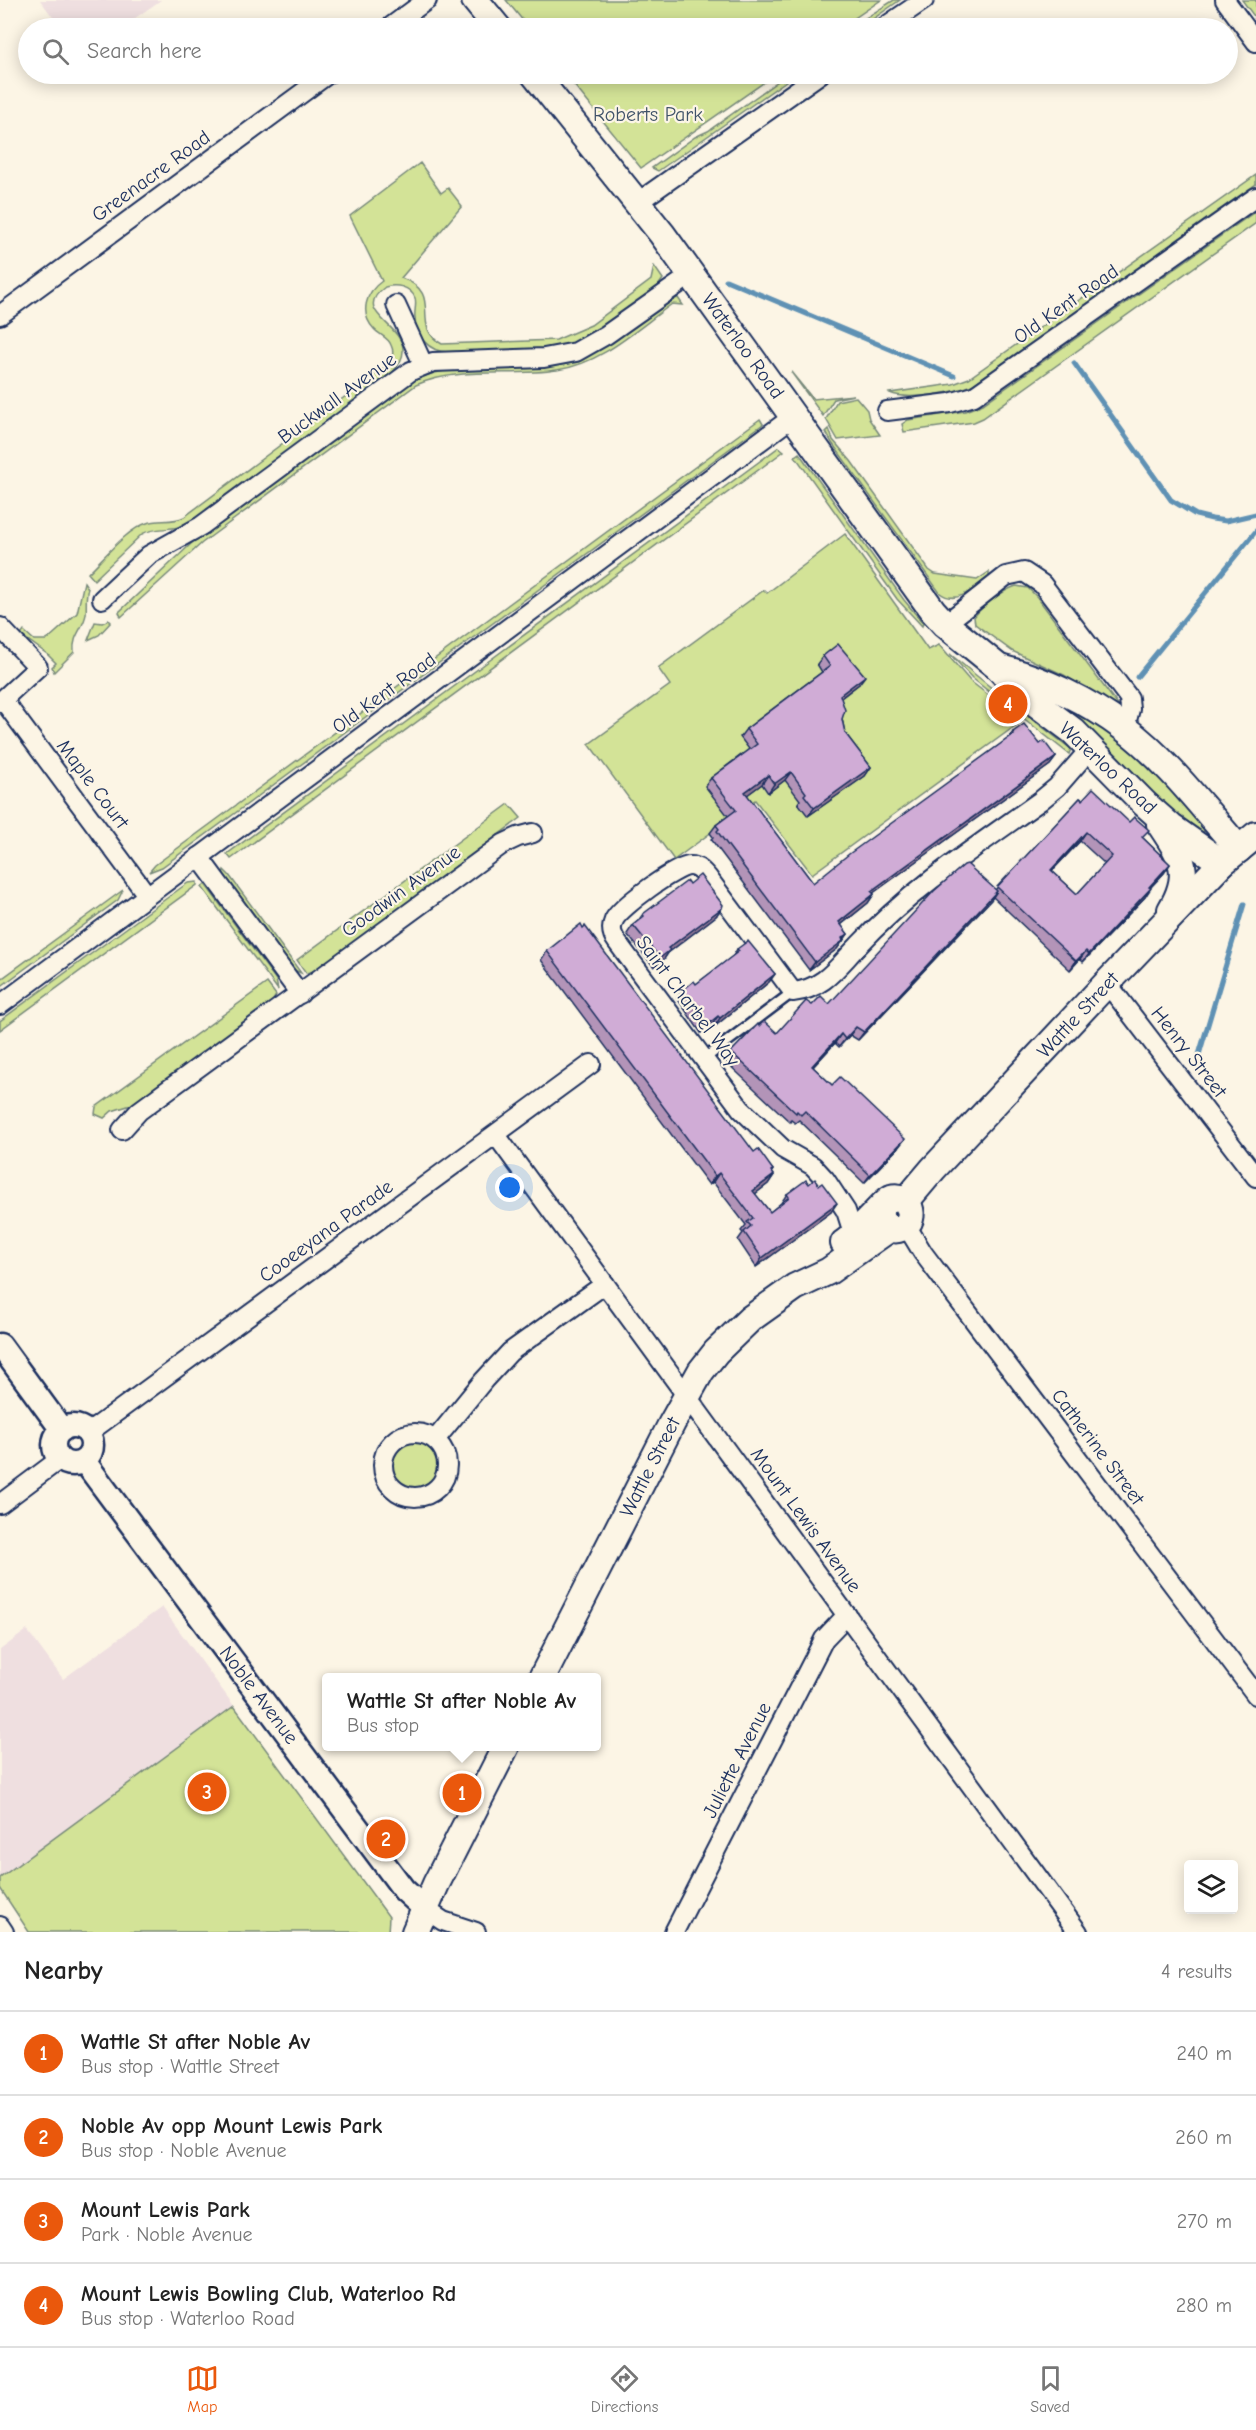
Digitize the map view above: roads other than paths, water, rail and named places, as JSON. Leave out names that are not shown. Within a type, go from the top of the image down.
[{"type":"main road","points":[[475,0],[490,18]]},
{"type":"main road","name":"Waterloo Road","points":[[542,84],[638,202],[794,416],[924,600],[945,624],[999,668],[1021,692],[1072,731],[1171,827],[1239,849]]},
{"type":"main road","name":"Waterloo Road","points":[[999,668],[1026,674],[1067,694],[1125,728],[1180,782],[1239,849]]},
{"type":"main road","points":[[1145,804],[1171,842],[1184,869],[1179,894],[1160,928]]},
{"type":"main road","name":"Wattle Street","points":[[544,1673],[687,1396],[701,1371],[716,1352],[750,1319],[795,1287],[829,1271],[895,1216],[933,1168],[1107,983],[1239,849]]},
{"type":"main road","name":"Wattle Street","points":[[795,1287],[814,1265],[854,1236],[895,1216]]},
{"type":"main road","points":[[415,1932],[504,1751]]},
{"type":"street","points":[[403,18],[428,0]]},
{"type":"street","points":[[898,18],[924,0]]},
{"type":"street","points":[[1225,0],[1256,42]]},
{"type":"street","name":"Greenacre Road","points":[[0,315],[314,84]]},
{"type":"street","points":[[638,202],[806,84]]},
{"type":"street","name":"Old Kent Road","points":[[887,411],[950,403],[974,396],[1256,197]]},
{"type":"street","name":"Buckwall Avenue","points":[[102,599],[149,555],[191,534],[423,364],[444,361],[544,358],[576,352],[606,335],[691,275]]},
{"type":"street","points":[[396,305],[423,364]]},
{"type":"street","name":"Old Kent Road","points":[[0,1005],[794,416]]},
{"type":"street","name":"Waterloo Road","points":[[945,624],[1006,576],[1024,572],[1034,577],[1042,584],[1129,698],[1130,709],[1125,728]]},
{"type":"street","points":[[0,627],[38,667],[2,701]]},
{"type":"street","name":"Maple Court","points":[[2,701],[147,895]]},
{"type":"street","points":[[793,992],[809,989],[822,983],[890,912],[1057,788],[1090,748]]},
{"type":"street","name":"Goodwin Avenue","points":[[122,1130],[139,1111],[502,844],[533,833]]},
{"type":"street","points":[[198,857],[300,994]]},
{"type":"street","name":"Saint Charbel Way","points":[[793,992],[709,879],[696,867],[687,866],[676,870],[625,908],[613,921],[612,935],[741,1109],[783,1149],[813,1166],[825,1179],[846,1211],[854,1236]]},
{"type":"street","name":"Henry Street","points":[[1107,983],[1256,1177]]},
{"type":"street","name":"Cooeeyana Parade","points":[[88,1434],[591,1064]]},
{"type":"street","name":"Mount Lewis Avenue","points":[[496,1135],[1078,1932]]},
{"type":"street","name":"Catherine Street","points":[[895,1216],[1256,1695]]},
{"type":"street","points":[[435,1440],[510,1352],[605,1284]]},
{"type":"street","points":[[0,1345],[63,1430]]},
{"type":"street","points":[[73,1426],[88,1434],[91,1439],[91,1451],[84,1461],[75,1464],[60,1459],[54,1444],[63,1430],[73,1426]]},
{"type":"street","points":[[0,1504],[60,1459]]},
{"type":"street","name":"Noble Avenue","points":[[84,1461],[408,1895],[443,1921],[476,1932]]},
{"type":"street","name":"Juliette Avenue","points":[[674,1932],[819,1649],[824,1640],[848,1615]]},
{"type":"street","points":[[0,1926],[4,1932]]},
{"type":"lane","points":[[704,1059],[793,992]]},
{"type":"waterway","points":[[726,280],[954,376]]},
{"type":"waterway","points":[[1074,363],[1171,500],[1196,515],[1212,519],[1226,521],[1256,514]]},
{"type":"waterway","points":[[1137,677],[1256,531]]},
{"type":"waterway","points":[[1198,1058],[1244,904]]},
{"type":"place","name":"Mount Lewis Bowling Club, Waterloo Rd","points":[[1008,704]]},
{"type":"place","name":"Mount Lewis Park","points":[[207,1792]]},
{"type":"place","name":"Wattle St after Noble Av","points":[[462,1793]]},
{"type":"place","name":"Noble Av opp Mount Lewis Park","points":[[386,1839]]},
{"type":"park label","name":"Roberts Park","points":[[648,114]]}]
